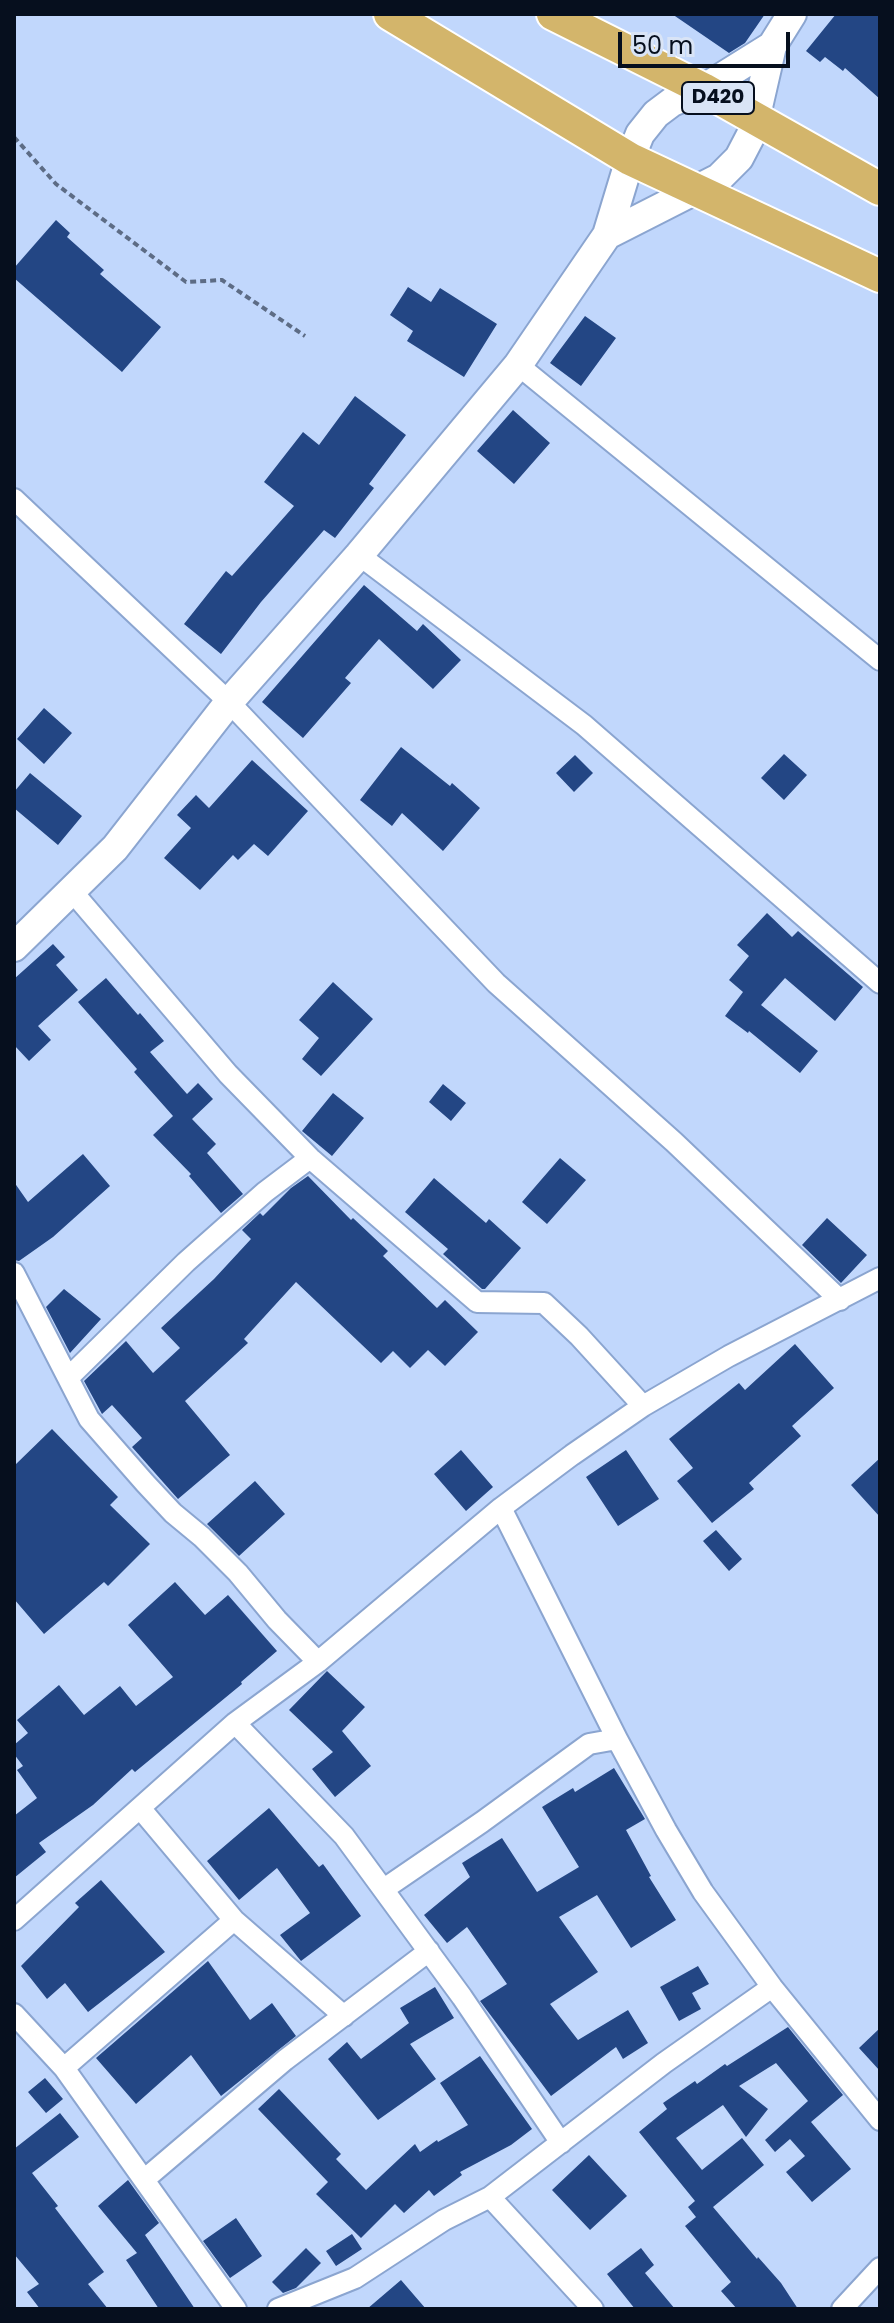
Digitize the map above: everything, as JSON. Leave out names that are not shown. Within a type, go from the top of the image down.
[{"type":"main road","points":[[390,14],[630,159],[880,276]]},
{"type":"main road","name":"D420","points":[[553,14],[703,89],[880,189]]},
{"type":"main road","points":[[607,235],[719,178],[739,158],[752,133],[772,46],[792,14]]},
{"type":"main road","points":[[14,947],[115,848],[229,702],[359,555],[518,365],[607,235],[640,134],[656,114],[772,46]]},
{"type":"street","points":[[518,365],[880,660]]},
{"type":"street","points":[[14,499],[229,702],[496,983],[674,1142],[840,1300]]},
{"type":"street","points":[[359,555],[584,725],[880,983]]},
{"type":"street","points":[[71,890],[228,1074],[310,1158],[477,1302],[544,1303],[643,1406]]},
{"type":"street","points":[[68,1378],[186,1262],[265,1192],[310,1158]]},
{"type":"street","points":[[14,1273],[89,1419],[173,1513],[238,1573],[277,1620],[318,1662]]},
{"type":"street","points":[[14,1920],[235,1723],[318,1662],[501,1508],[572,1455],[643,1406],[729,1356],[880,1278]]},
{"type":"street","points":[[501,1508],[617,1739],[703,1892],[772,1987],[880,2120]]},
{"type":"street","points":[[235,1723],[344,1836],[429,1951],[561,2143]]},
{"type":"street","points":[[384,1889],[589,1744],[617,1739]]},
{"type":"street","points":[[140,1808],[234,1920],[344,2016]]},
{"type":"street","points":[[64,2068],[234,1920]]},
{"type":"street","points":[[145,2179],[285,2060],[429,1951]]},
{"type":"street","points":[[278,2309],[355,2278],[444,2220],[490,2197],[664,2063],[772,1987]]},
{"type":"street","points":[[14,2014],[64,2068],[236,2309]]},
{"type":"street","points":[[490,2197],[593,2309]]},
{"type":"street","points":[[842,2309],[880,2268]]},
{"type":"path","points":[[14,137],[56,184],[186,282],[222,280],[305,336]]},
{"type":"building","points":[[672,14],[765,14],[745,43],[729,53]]},
{"type":"building","points":[[836,14],[880,14],[880,99],[845,68],[843,71],[825,57],[820,62],[806,51]]},
{"type":"building","points":[[56,220],[70,233],[67,237],[104,270],[100,274],[161,327],[122,372],[14,278],[14,268]]},
{"type":"building","points":[[408,287],[431,302],[440,288],[497,324],[464,377],[407,341],[413,331],[390,315]]},
{"type":"building","points":[[585,316],[616,338],[581,386],[550,363]]},
{"type":"building","points":[[355,396],[406,435],[369,484],[374,488],[335,538],[324,530],[261,602],[221,654],[184,624],[226,571],[232,576],[294,506],[264,482],[303,432],[319,445]]},
{"type":"building","points":[[513,410],[550,443],[514,484],[477,451]]},
{"type":"building","points":[[364,585],[417,631],[423,624],[461,660],[433,689],[379,639],[345,678],[351,683],[303,738],[262,702]]},
{"type":"building","points":[[44,708],[72,733],[44,764],[17,739]]},
{"type":"building","points":[[401,747],[450,786],[452,783],[480,808],[443,851],[402,813],[392,826],[360,800]]},
{"type":"building","points":[[784,754],[807,775],[784,800],[761,778]]},
{"type":"building","points":[[575,755],[593,773],[574,792],[556,773]]},
{"type":"building","points":[[252,760],[308,811],[268,856],[254,844],[238,860],[233,855],[200,890],[164,858],[191,828],[177,815],[196,795],[209,808]]},
{"type":"building","points":[[30,773],[82,816],[58,845],[14,808],[14,792]]},
{"type":"building","points":[[767,913],[792,937],[798,931],[863,987],[835,1021],[785,978],[761,1005],[818,1051],[800,1073],[749,1031],[725,1016],[743,992],[729,980],[749,956],[737,945]]},
{"type":"building","points":[[53,944],[65,957],[56,965],[78,990],[38,1026],[51,1040],[29,1061],[14,1045],[14,979]]},
{"type":"building","points":[[106,978],[164,1041],[150,1052],[187,1094],[198,1083],[213,1099],[192,1119],[216,1144],[207,1153],[243,1194],[221,1213],[189,1176],[191,1174],[153,1135],[173,1116],[134,1072],[137,1069],[78,1002]]},
{"type":"building","points":[[333,982],[373,1019],[321,1076],[302,1059],[319,1038],[299,1020]]},
{"type":"building","points":[[443,1084],[466,1103],[451,1121],[429,1102]]},
{"type":"building","points":[[333,1093],[364,1118],[332,1156],[302,1131]]},
{"type":"building","points":[[83,1154],[110,1186],[53,1237],[19,1261],[14,1260],[14,1182],[28,1202]]},
{"type":"building","points":[[560,1158],[586,1180],[547,1224],[522,1202]]},
{"type":"building","points":[[308,1176],[351,1220],[353,1218],[388,1251],[383,1256],[437,1308],[445,1300],[478,1332],[445,1366],[428,1350],[410,1368],[393,1351],[381,1363],[296,1282],[244,1339],[248,1343],[185,1401],[230,1455],[178,1499],[132,1447],[142,1438],[112,1405],[102,1414],[84,1381],[126,1341],[153,1373],[180,1348],[161,1328],[214,1279],[251,1239],[242,1230],[260,1213],[263,1216]]},
{"type":"building","points":[[434,1178],[486,1223],[489,1219],[521,1248],[485,1289],[443,1254],[448,1249],[405,1212]]},
{"type":"building","points":[[827,1218],[867,1255],[841,1283],[802,1245]]},
{"type":"building","points":[[64,1289],[101,1319],[70,1353],[46,1307]]},
{"type":"building","points":[[795,1344],[834,1388],[792,1426],[801,1436],[749,1483],[754,1489],[712,1523],[677,1481],[693,1468],[669,1439],[739,1383],[745,1390]]},
{"type":"building","points":[[52,1429],[118,1497],[110,1505],[150,1544],[108,1586],[104,1582],[44,1634],[14,1599],[14,1466]]},
{"type":"building","points":[[461,1450],[493,1487],[466,1511],[434,1474]]},
{"type":"building","points":[[626,1450],[659,1499],[618,1526],[586,1477]]},
{"type":"building","points":[[880,1458],[880,1517],[851,1485]]},
{"type":"building","points":[[255,1481],[285,1514],[239,1556],[207,1524]]},
{"type":"building","points":[[716,1530],[742,1559],[729,1571],[703,1541]]},
{"type":"building","points":[[175,1582],[205,1615],[228,1595],[277,1651],[242,1684],[135,1772],[132,1769],[93,1805],[39,1843],[46,1852],[14,1878],[14,1816],[37,1798],[17,1770],[23,1766],[14,1754],[14,1745],[28,1733],[17,1720],[59,1685],[84,1715],[120,1686],[136,1706],[173,1677],[128,1625]]},
{"type":"building","points":[[327,1671],[365,1707],[342,1731],[371,1766],[335,1797],[312,1769],[333,1752],[289,1710]]},
{"type":"building","points":[[614,1768],[645,1819],[626,1830],[649,1877],[676,1920],[631,1948],[597,1895],[559,1917],[598,1972],[550,2004],[578,2040],[628,2010],[648,2043],[623,2059],[616,2047],[551,2096],[480,2001],[507,1984],[467,1927],[447,1943],[424,1915],[470,1877],[462,1863],[502,1838],[537,1892],[579,1867],[542,1807],[573,1788],[575,1792]]},
{"type":"building","points":[[269,1808],[319,1867],[323,1864],[361,1916],[301,1961],[280,1935],[310,1913],[277,1868],[239,1900],[207,1861]]},
{"type":"building","points":[[101,1880],[165,1952],[88,2012],[65,1983],[47,1999],[21,1966],[79,1907],[75,1903]]},
{"type":"building","points":[[208,1961],[250,2020],[272,2003],[296,2036],[221,2096],[191,2055],[136,2104],[96,2058]]},
{"type":"building","points":[[698,1966],[709,1984],[692,1993],[701,2009],[679,2021],[660,1987]]},
{"type":"building","points":[[435,1987],[454,2018],[410,2044],[436,2079],[378,2120],[328,2059],[347,2042],[361,2059],[409,2023],[400,2008]]},
{"type":"building","points":[[788,2027],[843,2095],[811,2122],[851,2169],[812,2202],[786,2172],[805,2156],[790,2139],[775,2152],[765,2140],[808,2101],[776,2063],[739,2086],[768,2109],[746,2137],[723,2105],[676,2138],[702,2170],[742,2138],[764,2165],[713,2207],[781,2283],[798,2309],[737,2309],[721,2291],[731,2282],[685,2226],[696,2217],[688,2207],[695,2201],[639,2132],[667,2109],[663,2103]]},
{"type":"building","points":[[880,2028],[880,2071],[859,2048]]},
{"type":"building","points":[[480,2056],[532,2129],[511,2145],[460,2172],[462,2175],[434,2196],[429,2190],[404,2213],[395,2204],[361,2238],[316,2194],[328,2182],[258,2109],[279,2089],[341,2154],[336,2159],[366,2190],[415,2144],[420,2152],[468,2125],[440,2083]]},
{"type":"building","points":[[45,2078],[63,2099],[46,2113],[28,2092]]},
{"type":"building","points":[[60,2113],[79,2137],[32,2173],[104,2272],[88,2284],[108,2309],[40,2309],[27,2292],[39,2284],[14,2254],[14,2149]]},
{"type":"building","points":[[589,2155],[627,2196],[590,2230],[552,2190]]},
{"type":"building","points":[[128,2180],[159,2223],[145,2235],[195,2309],[159,2309],[126,2260],[137,2253],[98,2206]]},
{"type":"building","points":[[236,2218],[262,2256],[230,2278],[203,2241]]},
{"type":"building","points":[[352,2234],[362,2249],[336,2266],[326,2251]]},
{"type":"building","points":[[306,2248],[321,2263],[296,2288],[283,2293],[272,2282]]},
{"type":"building","points":[[641,2248],[654,2265],[645,2273],[675,2309],[635,2309],[607,2274]]},
{"type":"building","points":[[401,2280],[426,2309],[367,2309]]}]
